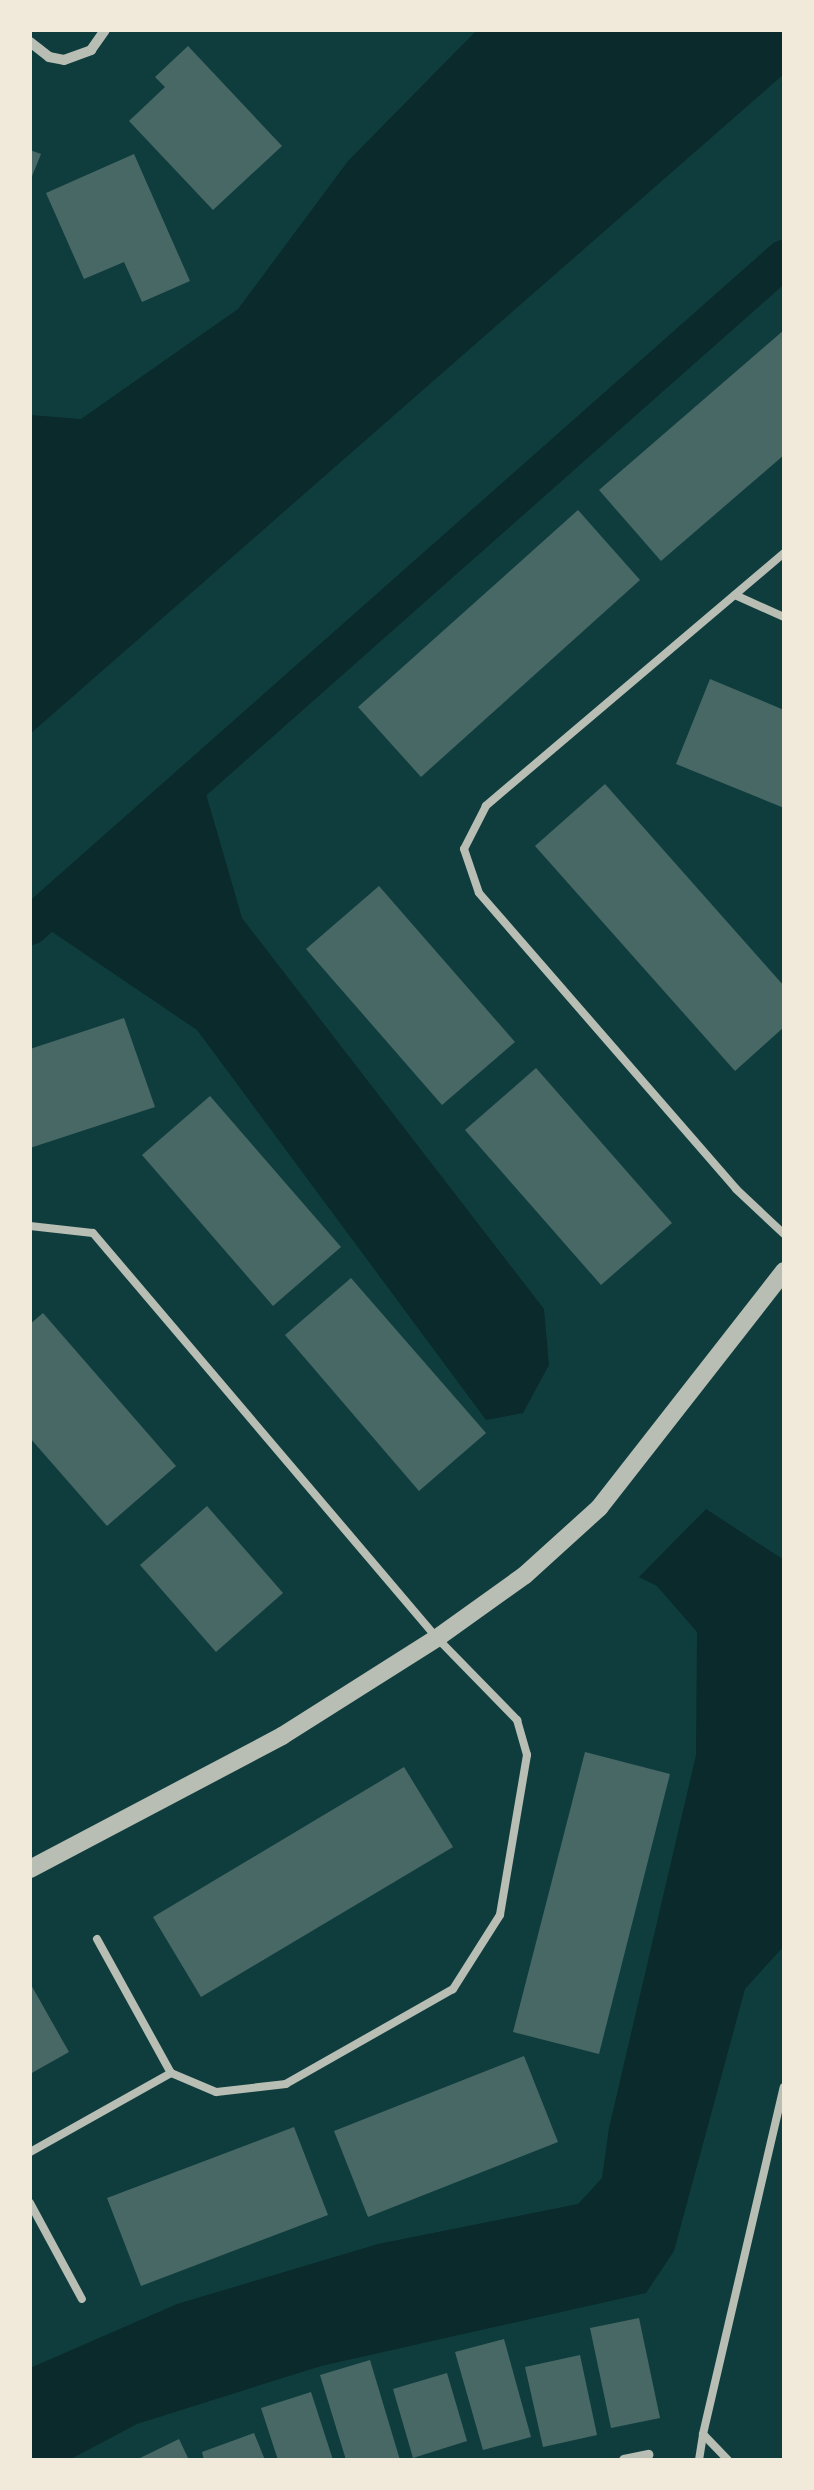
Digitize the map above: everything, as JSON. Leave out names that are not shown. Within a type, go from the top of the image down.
[{"type":"street","points":[[30,42],[50,56],[64,60],[90,50],[106,30]]},
{"type":"street","points":[[30,1869],[282,1736],[437,1638],[525,1575],[598,1508],[784,1270]]},
{"type":"street","points":[[624,2460],[648,2454]]},
{"type":"lane","points":[[784,553],[486,806],[464,850],[479,893],[736,1189],[784,1234]]},
{"type":"lane","points":[[735,595],[784,617]]},
{"type":"lane","points":[[30,1226],[93,1233],[437,1638],[516,1720],[527,1755],[500,1915],[453,1989],[286,2084],[216,2092],[171,2074],[96,1939]]},
{"type":"lane","points":[[30,2152],[171,2074]]},
{"type":"lane","points":[[699,2460],[784,2087]]},
{"type":"lane","points":[[30,2203],[82,2299]]},
{"type":"lane","points":[[703,2434],[728,2460]]},
{"type":"water","points":[[477,30],[784,30],[784,74],[30,734],[30,415],[81,419],[238,309],[348,161]]},
{"type":"water","points":[[200,773],[242,918],[544,1309],[549,1365],[523,1413],[486,1420],[197,1030],[36,921]]},
{"type":"water","points":[[706,1509],[784,1560],[784,1946],[745,1989],[674,2251],[646,2293],[321,2366],[137,2424],[69,2460],[30,2460],[30,2368],[177,2304],[378,2244],[578,2204],[602,2178],[609,2128],[696,1755],[697,1632],[657,1586],[639,1577]]},
{"type":"building","points":[[188,46],[282,146],[213,210],[129,121],[165,87],[155,77]]},
{"type":"building","points":[[30,150],[41,154],[30,181]]},
{"type":"building","points":[[134,154],[190,281],[142,302],[124,262],[84,279],[46,193]]},
{"type":"building","points":[[784,330],[784,455],[661,561],[599,490]]},
{"type":"building","points":[[578,510],[640,580],[421,777],[358,707]]},
{"type":"building","points":[[710,679],[784,710],[784,808],[676,764]]},
{"type":"building","points":[[605,784],[784,986],[784,1027],[735,1071],[535,846]]},
{"type":"building","points":[[379,886],[515,1042],[442,1105],[306,949]]},
{"type":"building","points":[[124,1018],[155,1107],[30,1148],[30,1049]]},
{"type":"building","points":[[536,1068],[672,1223],[601,1285],[465,1130]]},
{"type":"building","points":[[210,1096],[341,1247],[273,1306],[142,1155]]},
{"type":"building","points":[[351,1278],[486,1433],[419,1491],[285,1335]]},
{"type":"building","points":[[43,1313],[176,1466],[107,1526],[30,1438],[30,1324]]},
{"type":"building","points":[[207,1506],[283,1593],[216,1652],[140,1565]]},
{"type":"building","points":[[585,1752],[670,1774],[599,2054],[513,2032]]},
{"type":"building","points":[[404,1767],[453,1847],[201,1997],[153,1917]]},
{"type":"building","points":[[30,1983],[69,2052],[30,2074]]},
{"type":"building","points":[[524,2056],[558,2142],[368,2217],[334,2131]]},
{"type":"building","points":[[294,2127],[328,2215],[141,2286],[107,2198]]},
{"type":"building","points":[[639,2318],[660,2418],[611,2428],[590,2328]]},
{"type":"building","points":[[504,2339],[531,2437],[483,2450],[455,2352]]},
{"type":"building","points":[[580,2355],[597,2435],[543,2447],[525,2367]]},
{"type":"building","points":[[370,2360],[400,2460],[346,2460],[320,2375]]},
{"type":"building","points":[[447,2373],[467,2441],[413,2458],[393,2389]]},
{"type":"building","points":[[311,2392],[333,2460],[278,2460],[261,2408]]},
{"type":"building","points":[[254,2433],[265,2460],[204,2460],[202,2452]]},
{"type":"building","points":[[179,2439],[189,2460],[136,2460]]},
{"type":"waterway","points":[[30,926],[784,259]]}]
